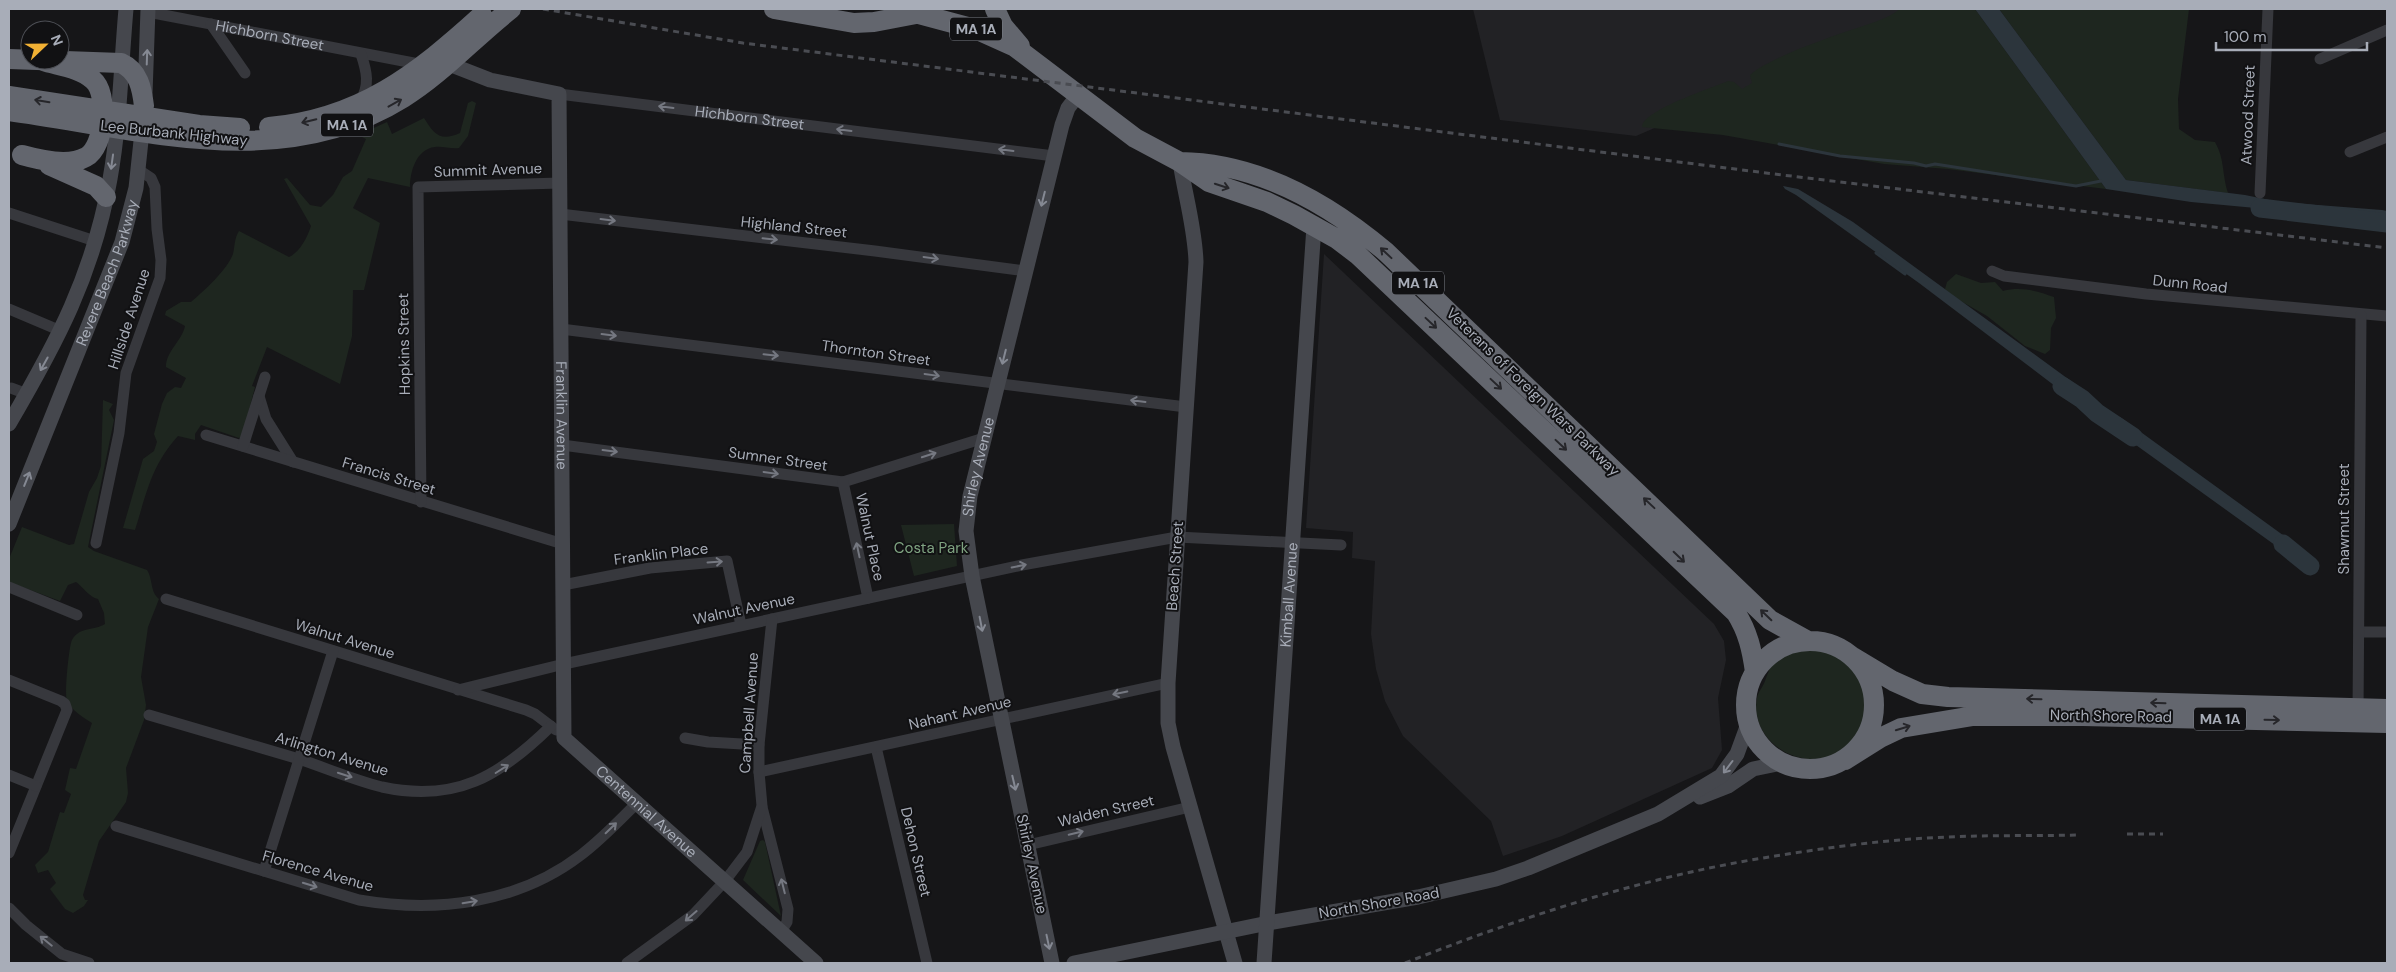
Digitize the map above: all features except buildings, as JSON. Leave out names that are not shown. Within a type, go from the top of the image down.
[{"type":"highway","name":"Lee Burbank Highway","points":[[9,111],[74,114],[179,129],[232,142],[291,139],[328,131],[363,119],[396,102],[449,64],[478,28],[489,9]]},
{"type":"highway","name":"Lee Burbank Highway","points":[[179,129],[272,127],[309,121],[356,106],[390,89],[478,28],[510,9]]},
{"type":"highway","points":[[774,9],[848,22],[880,21]]},
{"type":"highway","points":[[850,9],[880,21]]},
{"type":"highway","points":[[912,12],[940,14],[955,9]]},
{"type":"highway","name":"Veterans of Foreign Wars Parkway","points":[[994,9],[1007,30],[1028,55],[1080,101],[1135,138],[1180,162],[1210,182],[1267,202],[1314,226],[1358,255],[1389,282],[1736,613],[1744,627],[1752,649],[1755,672]]},
{"type":"highway","name":"MA 1A","points":[[880,21],[912,12]]},
{"type":"highway","name":"Veterans of Foreign Wars Parkway","points":[[912,12],[975,29],[1028,55]]},
{"type":"highway","points":[[70,62],[121,63],[132,70],[138,79],[144,106]]},
{"type":"highway","points":[[15,154],[51,161],[77,160],[90,154],[100,138],[103,100],[97,84],[79,72],[70,69]]},
{"type":"highway","name":"Lee Burbank Highway","points":[[9,96],[74,114]]},
{"type":"highway","points":[[15,154],[91,183],[102,190],[106,197]]},
{"type":"highway","name":"Veterans of Foreign Wars Parkway","points":[[1180,162],[1218,165],[1264,178],[1315,201],[1352,224],[1386,252],[1770,620],[1808,641]]},
{"type":"highway","points":[[1755,672],[1763,662],[1783,646],[1808,641]]},
{"type":"highway","name":"MA 1A","points":[[1808,641],[1832,644],[1853,657]]},
{"type":"highway","points":[[1845,760],[1858,749],[1868,735],[1873,719],[1875,702],[1872,686],[1864,670],[1853,657]]},
{"type":"highway","name":"North Shore Road","points":[[1853,657],[1893,681],[1922,694],[1948,697],[2358,715],[2387,723]]},
{"type":"highway","name":"MA 1A","points":[[1755,672],[1747,697],[1748,724],[1756,740],[1767,754],[1782,764],[1794,768],[1815,770],[1831,767],[1845,760]]},
{"type":"highway","name":"North Shore Road","points":[[1845,760],[1880,738],[1901,728],[1973,716],[2358,715],[2387,709]]},
{"type":"street","name":"Revere Beach Parkway","points":[[9,424],[61,331],[80,287],[95,241],[114,153],[126,9]]},
{"type":"street","name":"Atwood Street","points":[[2260,194],[2268,9]]},
{"type":"street","name":"Revere Beach Parkway","points":[[9,524],[116,259],[127,224],[139,170],[148,10]]},
{"type":"street","name":"Hichborn Street","points":[[148,10],[424,66]]},
{"type":"street","points":[[211,24],[245,72]]},
{"type":"street","points":[[2320,59],[2387,30]]},
{"type":"street","points":[[356,106],[364,96],[368,84],[362,54]]},
{"type":"street","name":"Hichborn Street","points":[[449,64],[484,79],[559,94],[1054,156]]},
{"type":"street","name":"Franklin Avenue","points":[[559,94],[564,738]]},
{"type":"street","name":"Shirley Avenue","points":[[1052,963],[1000,719],[972,576],[966,540],[966,514],[1064,118],[1080,101]]},
{"type":"street","points":[[2350,152],[2387,137]]},
{"type":"street","name":"Beach Street","points":[[1180,162],[1196,256],[1168,683],[1170,730],[1235,963]]},
{"type":"street","name":"Hillside Avenue","points":[[96,543],[119,433],[126,373],[158,288],[161,273],[155,187],[151,178],[139,170]]},
{"type":"street","name":"Summit Avenue","points":[[418,187],[560,183]]},
{"type":"street","name":"Hopkins Street","points":[[418,187],[421,502]]},
{"type":"street","points":[[9,212],[95,241]]},
{"type":"street","name":"Highland Street","points":[[560,214],[876,250],[1026,271]]},
{"type":"street","name":"Kimball Avenue","points":[[1264,963],[1314,226]]},
{"type":"street","name":"Dunn Road","points":[[1992,272],[2004,276],[2146,294],[2387,316]]},
{"type":"street","points":[[9,309],[61,331]]},
{"type":"street","name":"Shawmut Street","points":[[2358,715],[2360,632],[2360,315]]},
{"type":"street","name":"Thornton Street","points":[[561,329],[847,363],[997,385],[1186,407]]},
{"type":"street","points":[[244,446],[264,376]]},
{"type":"street","points":[[11,388],[27,394]]},
{"type":"street","points":[[259,396],[266,419],[293,462]]},
{"type":"street","name":"Francis Street","points":[[206,435],[563,544]]},
{"type":"street","name":"Sumner Street","points":[[562,445],[843,482],[984,438]]},
{"type":"street","name":"Walnut Place","points":[[843,482],[868,598]]},
{"type":"street","name":"Walnut Avenue","points":[[166,599],[458,690],[564,664],[868,598],[1052,559],[1178,537],[1341,545]]},
{"type":"street","name":"Franklin Place","points":[[563,585],[650,568],[728,561],[742,625]]},
{"type":"street","points":[[9,587],[77,615]]},
{"type":"street","name":"Campbell Avenue","points":[[627,963],[693,915],[725,881],[746,852],[762,806],[759,745],[772,619]]},
{"type":"street","points":[[2360,632],[2387,632]]},
{"type":"street","points":[[264,871],[333,651]]},
{"type":"street","points":[[9,680],[61,701],[67,708],[9,853]]},
{"type":"street","name":"Nahant Avenue","points":[[759,772],[1168,683]]},
{"type":"street","name":"Centennial Avenue","points":[[458,690],[526,710],[551,726],[725,881],[810,961]]},
{"type":"street","name":"Arlington Avenue","points":[[149,715],[299,759],[381,786],[426,790],[450,789],[473,783],[498,771],[527,749],[551,726]]},
{"type":"street","name":"North Shore Road","points":[[1672,806],[1726,771],[1736,754],[1748,724]]},
{"type":"street","points":[[685,738],[708,742],[759,745]]},
{"type":"street","name":"Dehon Street","points":[[876,747],[927,963]]},
{"type":"street","name":"North Shore Road","points":[[1074,963],[1268,923],[1418,897],[1496,879],[1605,837],[1672,806],[1719,790],[1753,769],[1782,764]]},
{"type":"street","points":[[9,775],[36,786]]},
{"type":"street","name":"Florence Avenue","points":[[116,826],[359,900],[388,905],[451,905],[491,898],[523,887],[580,856],[637,803]]},
{"type":"street","points":[[762,806],[788,910],[787,922],[781,932]]},
{"type":"street","name":"Walden Street","points":[[1028,845],[1190,807]]},
{"type":"street","points":[[9,908],[26,926],[62,954],[89,963]]},
{"type":"shaded area","points":[[1473,9],[1917,9],[1919,14],[1636,136],[1500,120]]},
{"type":"shaded area","points":[[1975,9],[1999,9],[2126,180],[2245,195],[2279,202],[2382,210],[2387,211],[2387,220],[2191,202],[2106,189]]},
{"type":"shaded area","points":[[1783,186],[1798,189],[1853,222],[2089,394],[2087,401],[2081,401],[2055,386],[1919,283]]},
{"type":"shaded area","points":[[1324,254],[1714,624],[1724,641],[1726,660],[1718,698],[1722,750],[1712,768],[1562,836],[1503,856],[1491,821],[1403,736],[1385,701],[1376,669],[1371,634],[1375,561],[1352,558],[1353,532],[1306,528]]},
{"type":"shaded area","points":[[2120,417],[2305,551],[2307,556],[2305,559],[2300,560],[2286,553],[2129,440],[2112,425],[2114,420]]},
{"type":"green space","points":[[1900,9],[1975,9],[2106,189],[1948,169],[1884,164],[1723,135],[1642,127],[1645,120],[1679,100],[1728,81],[1734,82],[1742,89],[1752,83],[1750,75],[1788,53],[1879,20]]},
{"type":"green space","points":[[1999,9],[2189,9],[2178,99],[2179,129],[2195,140],[2215,142],[2222,161],[2228,193],[2126,180]]},
{"type":"green space","points":[[472,101],[476,103],[468,136],[459,148],[435,147],[423,152],[415,162],[410,187],[368,178],[353,208],[380,223],[364,290],[353,290],[352,336],[340,384],[267,347],[252,386],[255,387],[242,437],[239,438],[201,425],[195,434],[195,440],[178,436],[156,469],[135,530],[123,528],[143,459],[154,451],[157,442],[154,434],[162,404],[167,393],[175,387],[181,388],[186,378],[166,367],[171,351],[185,326],[165,315],[166,311],[181,302],[191,302],[215,280],[226,267],[233,254],[235,240],[239,231],[289,257],[300,248],[311,226],[284,179],[287,178],[310,205],[321,207],[333,195],[343,177],[352,171],[366,139],[358,135],[387,122],[392,134],[424,118],[438,135],[453,136],[460,133],[468,103]]},
{"type":"green space","points":[[1956,274],[1981,283],[1995,282],[2003,291],[2023,289],[2054,297],[2056,318],[2051,328],[2050,350],[2045,354],[2025,346],[1987,316],[1952,296],[1945,289],[1947,282]]},
{"type":"green space","points":[[103,400],[113,404],[109,410],[114,420],[88,547],[94,551],[147,570],[154,593],[159,599],[148,627],[141,677],[146,705],[144,720],[126,768],[128,793],[126,802],[99,841],[83,895],[85,900],[88,900],[84,906],[73,913],[65,909],[50,889],[56,883],[48,870],[38,873],[35,865],[48,852],[60,812],[64,813],[71,794],[65,790],[70,768],[76,769],[92,723],[75,711],[66,697],[68,660],[72,640],[83,631],[105,624],[104,613],[98,599],[89,594],[76,582],[68,585],[60,601],[9,582],[9,559],[22,527],[69,545],[74,544],[89,492],[101,466]]},
{"type":"green space","name":"Costa Park","points":[[954,524],[957,566],[914,576],[901,525]]},
{"type":"green space","points":[[1801,648],[1830,652],[1850,665],[1862,682],[1866,702],[1863,723],[1853,741],[1836,754],[1814,759],[1791,755],[1780,749],[1764,732],[1758,722],[1756,710],[1758,696],[1774,662],[1781,655]]},
{"type":"green space","points":[[763,840],[781,916],[743,880],[760,841]]},
{"type":"waterway","points":[[1779,144],[1840,156],[1914,163],[1926,166],[1935,164],[2076,186],[2101,181]]},
{"type":"waterway","points":[[2260,208],[2387,223]]},
{"type":"waterway","points":[[1876,253],[1905,274]]},
{"type":"waterway","points":[[2062,386],[2082,399],[2097,413],[2133,437]]},
{"type":"waterway","points":[[2283,544],[2310,566]]},
{"type":"railway","points":[[543,9],[743,43],[1766,173],[2387,248]]},
{"type":"railway","points":[[2127,834],[2163,834]]},
{"type":"railway","points":[[1405,963],[1495,929],[1587,899],[1727,864],[1861,844],[1926,838],[2080,835]]}]
